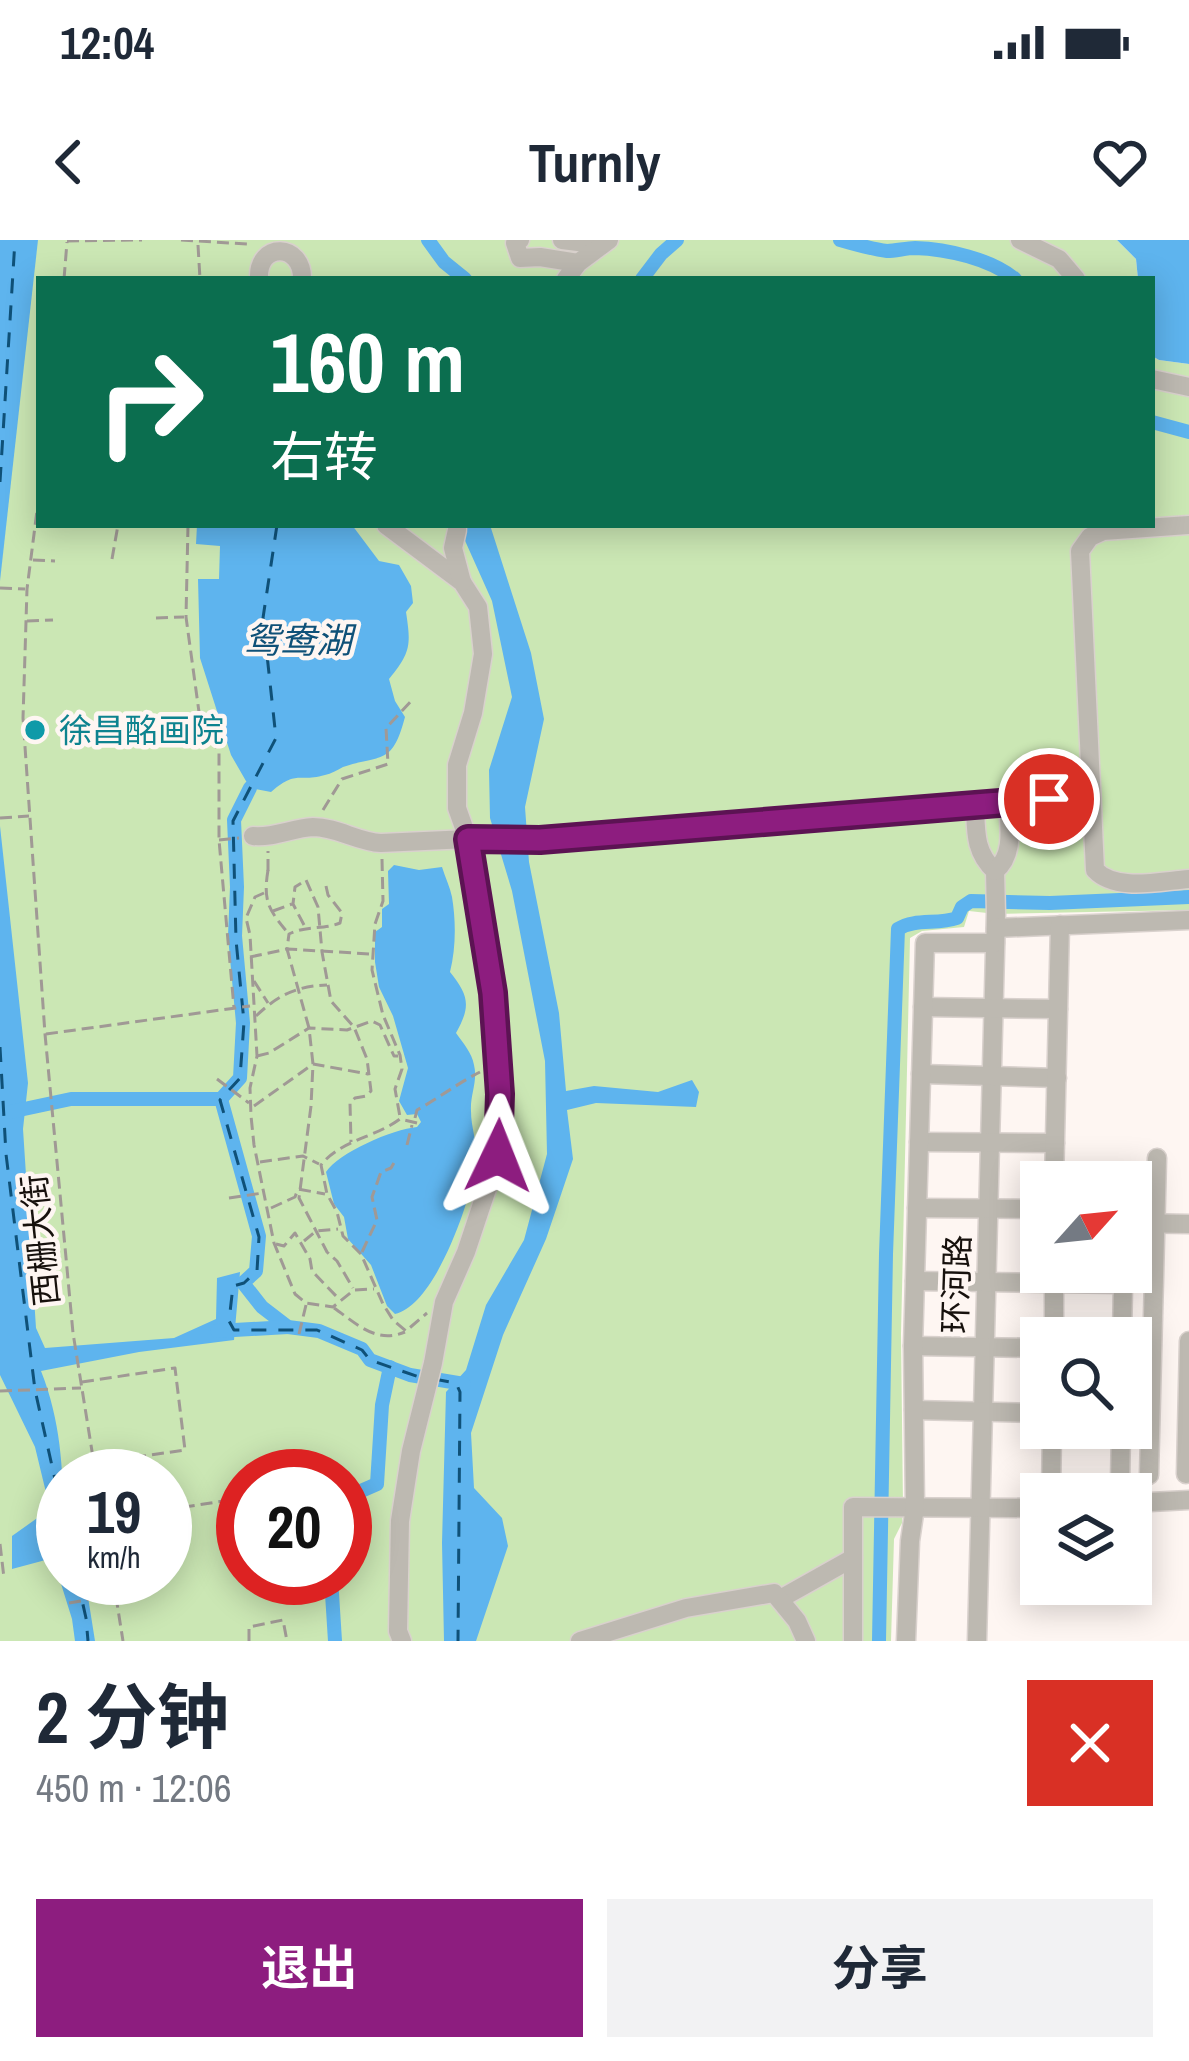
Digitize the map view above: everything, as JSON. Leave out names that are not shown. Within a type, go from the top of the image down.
[{"type":"street","points":[[520,240],[515,242],[520,258],[540,257],[572,271],[606,242]]},
{"type":"street","points":[[562,240],[606,242]]},
{"type":"street","points":[[1020,240],[1059,259],[1073,276]]},
{"type":"street","points":[[260,270],[271,253],[284,251],[296,256],[302,276]]},
{"type":"street","points":[[1155,381],[1189,387]]},
{"type":"street","points":[[1155,527],[1189,525]]},
{"type":"street","points":[[390,528],[462,582]]},
{"type":"street","points":[[424,552],[460,528]]},
{"type":"street","points":[[402,1641],[398,1631],[400,1522],[411,1451],[443,1302],[466,1252],[498,1156],[500,1094],[493,993],[468,839],[457,808],[457,765],[473,713],[483,654],[478,607],[462,582],[453,548],[461,528]]},
{"type":"street","points":[[1146,528],[1102,531],[1090,537],[1080,551],[1094,869],[1103,879],[1119,883],[1189,879]]},
{"type":"street","points":[[261,836],[313,827],[381,843],[540,840],[1090,796]]},
{"type":"street","points":[[975,805],[976,841],[995,871],[1005,862],[1009,849],[1008,802]]},
{"type":"street","name":"环河路","points":[[977,1641],[995,871]]},
{"type":"street","points":[[906,1641],[915,1507],[913,1346],[925,943],[996,928],[1189,920]]},
{"type":"street","points":[[1055,1161],[1060,926]]},
{"type":"street","points":[[923,1006],[1058,1009]]},
{"type":"street","points":[[921,1074],[1057,1078]]},
{"type":"street","points":[[919,1142],[1055,1143]]},
{"type":"street","points":[[1149,1473],[1157,1159]]},
{"type":"street","points":[[917,1208],[1020,1209]]},
{"type":"street","points":[[1152,1223],[1189,1224]]},
{"type":"street","points":[[915,1282],[1020,1281]]},
{"type":"street","points":[[1186,1474],[1189,1341]]},
{"type":"street","points":[[913,1346],[1020,1348]]},
{"type":"street","points":[[914,1410],[1020,1412]]},
{"type":"street","points":[[1152,1502],[1189,1500]]},
{"type":"street","points":[[854,1641],[853,1508],[1020,1508]]},
{"type":"street","points":[[780,1599],[853,1558]]},
{"type":"street","points":[[580,1641],[686,1608],[774,1593],[797,1621],[806,1641]]},
{"type":"path","points":[[64,276],[67,241],[142,240]]},
{"type":"path","points":[[182,240],[247,244],[260,270]]},
{"type":"path","points":[[198,243],[200,276]]},
{"type":"path","name":"西栅大街","points":[[36,519],[27,590],[22,718],[53,1127],[73,1333],[92,1449]]},
{"type":"path","points":[[112,559],[117,528]]},
{"type":"path","points":[[188,528],[186,617],[199,712],[219,752],[219,840],[234,1008]]},
{"type":"path","points":[[31,560],[55,561]]},
{"type":"path","points":[[0,588],[27,590]]},
{"type":"path","points":[[156,618],[186,617]]},
{"type":"path","points":[[26,622],[53,620]]},
{"type":"path","points":[[313,827],[342,779],[388,764],[386,728],[414,698]]},
{"type":"path","points":[[0,818],[30,816]]},
{"type":"path","points":[[219,840],[261,836],[268,872],[264,893],[271,912],[289,934]]},
{"type":"path","points":[[381,843],[383,902],[375,924],[372,970],[400,1055],[402,1069],[395,1089],[400,1119]]},
{"type":"path","points":[[304,926],[293,904],[295,887],[306,880],[318,907],[331,1001],[354,1027],[370,1074],[371,1090],[350,1103],[352,1144]]},
{"type":"path","points":[[289,934],[304,926],[329,928],[340,923],[342,913],[326,886]]},
{"type":"path","points":[[264,893],[254,897],[246,918],[256,1056],[251,1106],[262,1193],[274,1243],[295,1294],[306,1303],[333,1307],[374,1335],[390,1338],[443,1302]]},
{"type":"path","points":[[271,912],[293,904]]},
{"type":"path","points":[[289,934],[286,949],[309,1028],[313,1064],[298,1198],[354,1290]]},
{"type":"path","points":[[249,958],[286,949],[373,954]]},
{"type":"path","points":[[250,977],[268,1004]]},
{"type":"path","points":[[253,1019],[299,986],[328,985]]},
{"type":"path","points":[[45,1034],[250,1006]]},
{"type":"path","points":[[256,1056],[309,1028],[346,1030],[372,1021],[380,1025],[394,1056],[400,1055]]},
{"type":"path","points":[[251,1106],[313,1064],[370,1074]]},
{"type":"path","points":[[407,1145],[417,1110],[480,1072]]},
{"type":"path","points":[[217,1079],[251,1106]]},
{"type":"path","points":[[406,1331],[393,1320],[374,1289],[361,1253],[343,1236],[321,1165],[329,1155],[400,1119],[415,1122]]},
{"type":"path","points":[[258,1162],[303,1156],[321,1165]]},
{"type":"path","points":[[362,1252],[377,1220],[372,1197],[376,1185],[381,1172],[395,1161]]},
{"type":"path","points":[[298,1189],[327,1195]]},
{"type":"path","points":[[268,1209],[295,1197],[298,1189]]},
{"type":"path","points":[[229,1198],[262,1193]]},
{"type":"path","points":[[302,1242],[316,1231],[340,1228]]},
{"type":"path","points":[[274,1243],[284,1246],[295,1233],[312,1271],[339,1300]]},
{"type":"path","points":[[333,1307],[354,1290],[374,1289]]},
{"type":"path","points":[[299,1334],[306,1303]]},
{"type":"path","points":[[1,1391],[175,1368],[185,1449]]},
{"type":"path","points":[[0,1544],[4,1578]]},
{"type":"path","points":[[118,1605],[123,1641]]},
{"type":"path","points":[[249,1641],[249,1627],[283,1620],[287,1641]]},
{"type":"green space","points":[[0,240],[1117,240],[1136,259],[1138,276],[36,276],[36,528],[1155,528],[1155,358],[1189,364],[1189,910],[969,911],[964,927],[922,931],[910,938],[901,1334],[903,1507],[894,1539],[891,1641],[0,1641]]},
{"type":"water","points":[[0,240],[38,240],[0,581]]},
{"type":"water","points":[[1117,240],[1189,240],[1189,364],[1155,358],[1155,276],[1138,276],[1136,259]]},
{"type":"water","name":"鸳鸯湖","points":[[197,528],[354,528],[379,561],[399,565],[411,586],[413,603],[406,612],[408,648],[389,679],[405,717],[390,751],[327,774],[293,779],[271,792],[250,788],[231,755],[200,658],[198,579],[219,579],[220,546],[196,544]]},
{"type":"water","points":[[459,528],[491,528],[531,653],[544,719],[525,807],[529,862],[559,1013],[566,1091],[594,1086],[658,1092],[692,1080],[699,1092],[696,1107],[596,1103],[567,1110],[573,1159],[546,1239],[503,1335],[471,1433],[474,1488],[502,1518],[508,1546],[476,1641],[444,1641],[446,1392],[466,1370],[486,1305],[524,1240],[547,1154],[545,1061],[512,891],[490,818],[489,770],[512,697],[492,601]]},
{"type":"water","points":[[0,826],[28,1083],[23,1129],[36,1328],[45,1348],[174,1338],[216,1319],[217,1278],[240,1272],[234,1340],[41,1371],[60,1449],[36,1451],[0,1375]]},
{"type":"water","points":[[394,865],[419,870],[442,867],[451,893],[455,934],[450,972],[466,1001],[456,1033],[475,1071],[471,1111],[477,1159],[448,1251],[424,1292],[395,1314],[387,1306],[371,1265],[348,1239],[326,1172],[367,1143],[421,1122],[417,1114],[407,1115],[399,1101],[408,1068],[379,987],[375,962],[375,932],[382,927],[382,909],[389,904],[388,871]]},
{"type":"water","points":[[36,1519],[36,1563],[12,1569],[12,1536]]},
{"type":"water","points":[[68,1605],[89,1605],[95,1641],[75,1641]]},
{"type":"waterway","points":[[428,240],[461,276]]},
{"type":"waterway","points":[[644,276],[677,240]]},
{"type":"waterway","points":[[840,240],[887,251],[915,248],[954,253],[1010,276]]},
{"type":"waterway","points":[[1155,423],[1189,432]]},
{"type":"waterway","points":[[10,1112],[71,1099],[221,1099],[240,1078],[243,1023],[235,936],[234,820],[250,788]]},
{"type":"waterway","points":[[879,1641],[898,929],[957,918],[971,901],[1189,897]]},
{"type":"waterway","points":[[221,1099],[259,1236],[256,1271],[243,1283],[262,1307],[288,1327],[319,1331],[362,1349],[370,1360],[410,1375],[464,1384]]},
{"type":"waterway","points":[[217,1331],[288,1327]]},
{"type":"waterway","points":[[372,1486],[377,1484],[382,1405],[390,1367]]},
{"type":"waterway","points":[[333,1605],[335,1641]]},
{"type":"ferry route","points":[[0,482],[15,240]]},
{"type":"ferry route","points":[[277,528],[263,618],[276,738],[233,821],[244,1022],[240,1078],[220,1100],[259,1237],[257,1271],[233,1286],[229,1321],[234,1330],[317,1330],[362,1350],[370,1360],[419,1377]]},
{"type":"ferry route","points":[[0,1047],[6,1154],[35,1390],[48,1449]]},
{"type":"ferry route","points":[[434,1379],[456,1383],[460,1392],[458,1641]]},
{"type":"ferry route","points":[[83,1605],[88,1641]]},
{"type":"place","name":"徐昌酩画院","points":[[35,730]]},
{"type":"route","points":[[498,1156],[500,1094],[493,993],[468,839],[540,840],[1049,799]]}]
